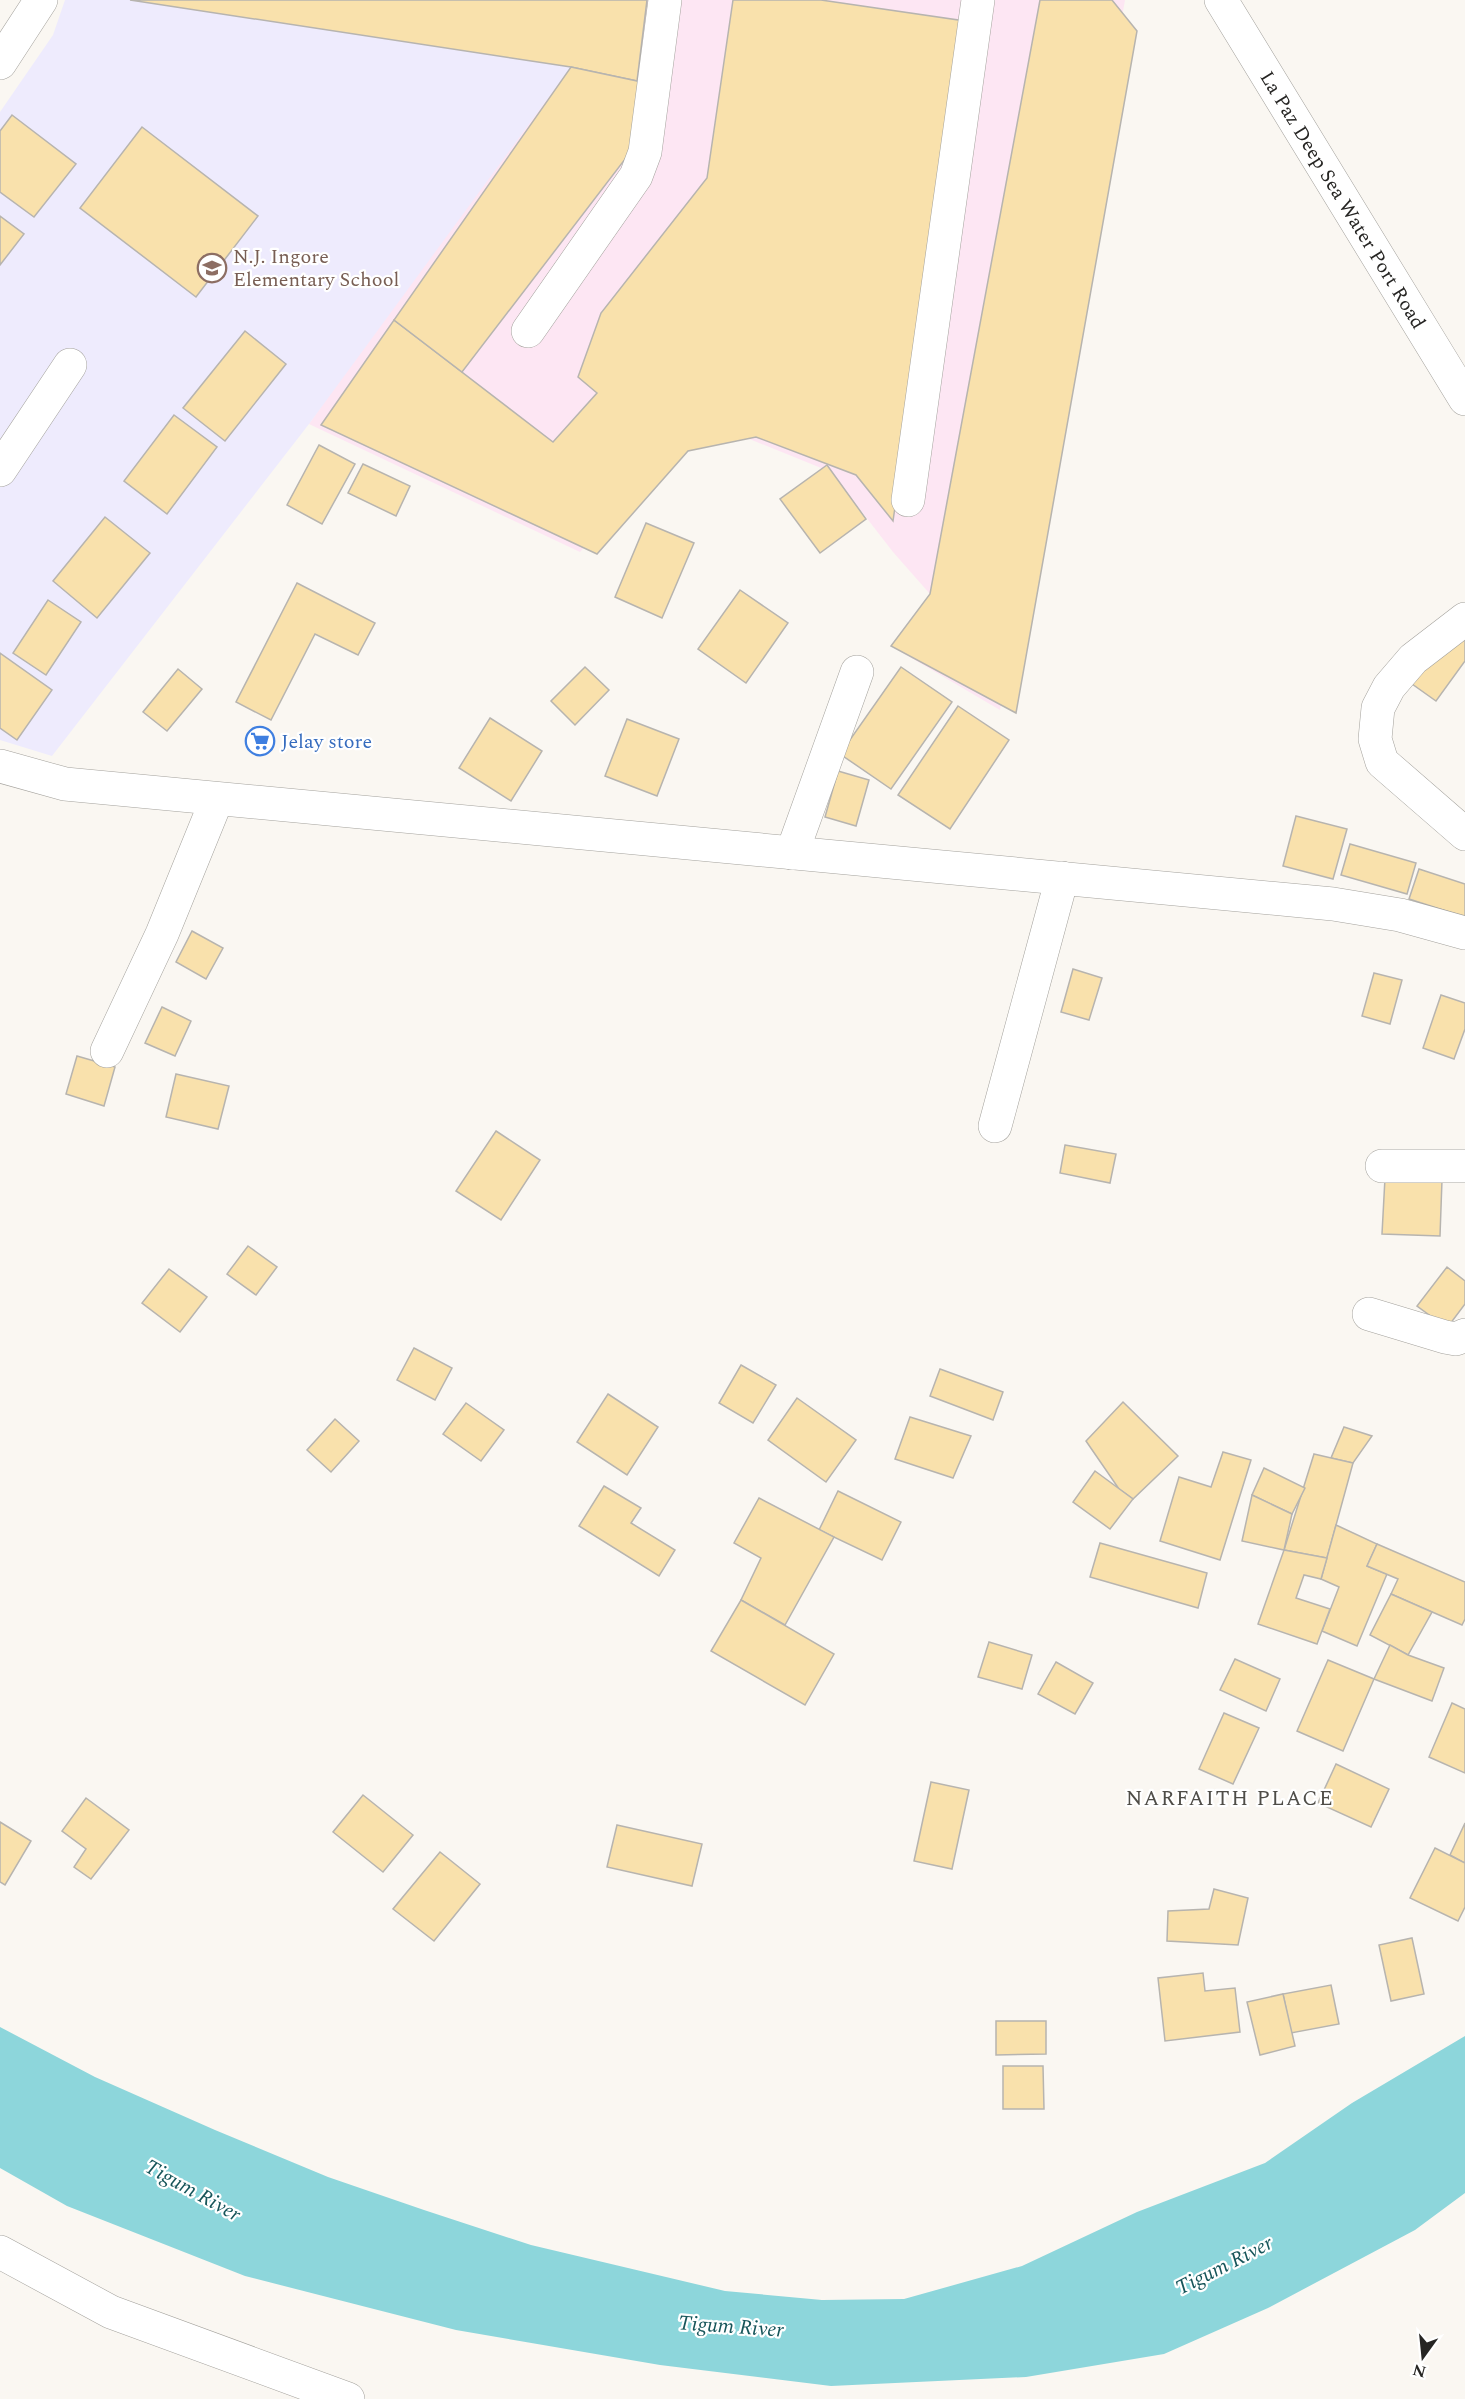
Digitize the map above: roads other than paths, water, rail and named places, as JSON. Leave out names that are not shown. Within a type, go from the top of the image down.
[{"type":"street","points":[[0,63],[41,0]]},
{"type":"street","points":[[528,331],[636,176],[645,152],[665,0]]},
{"type":"street","points":[[908,500],[978,0]]},
{"type":"street","name":"La Paz Deep Sea Water Port Road","points":[[1221,0],[1465,399]]},
{"type":"street","points":[[0,470],[70,365]]},
{"type":"street","points":[[1465,619],[1413,659],[1389,687],[1378,708],[1375,739],[1382,762],[1465,834]]},
{"type":"street","points":[[792,853],[857,672]]},
{"type":"street","points":[[0,766],[65,784],[1333,904],[1400,915],[1465,933]]},
{"type":"street","points":[[107,1051],[162,934],[217,799]]},
{"type":"street","points":[[995,1126],[1062,878]]},
{"type":"street","points":[[1382,1166],[1465,1166]]},
{"type":"street","points":[[1369,1314],[1445,1337],[1456,1339],[1465,1335]]},
{"type":"street","points":[[0,2253],[111,2312],[348,2399]]},
{"type":"water","name":"Tigum River","points":[[0,2027],[95,2077],[328,2177],[531,2245],[725,2291],[822,2300],[904,2299],[1022,2266],[1137,2212],[1265,2163],[1352,2103],[1465,2036],[1465,2193],[1415,2230],[1268,2308],[1164,2354],[1026,2377],[831,2386],[660,2365],[456,2330],[245,2276],[67,2206],[0,2168]]},
{"type":"place","name":"N.J. Ingore Elementary School","points":[[212,268]]},
{"type":"place","name":"Jelay store","points":[[260,741]]},
{"type":"district","name":"NARFAITH PLACE","points":[[1230,1798]]}]
